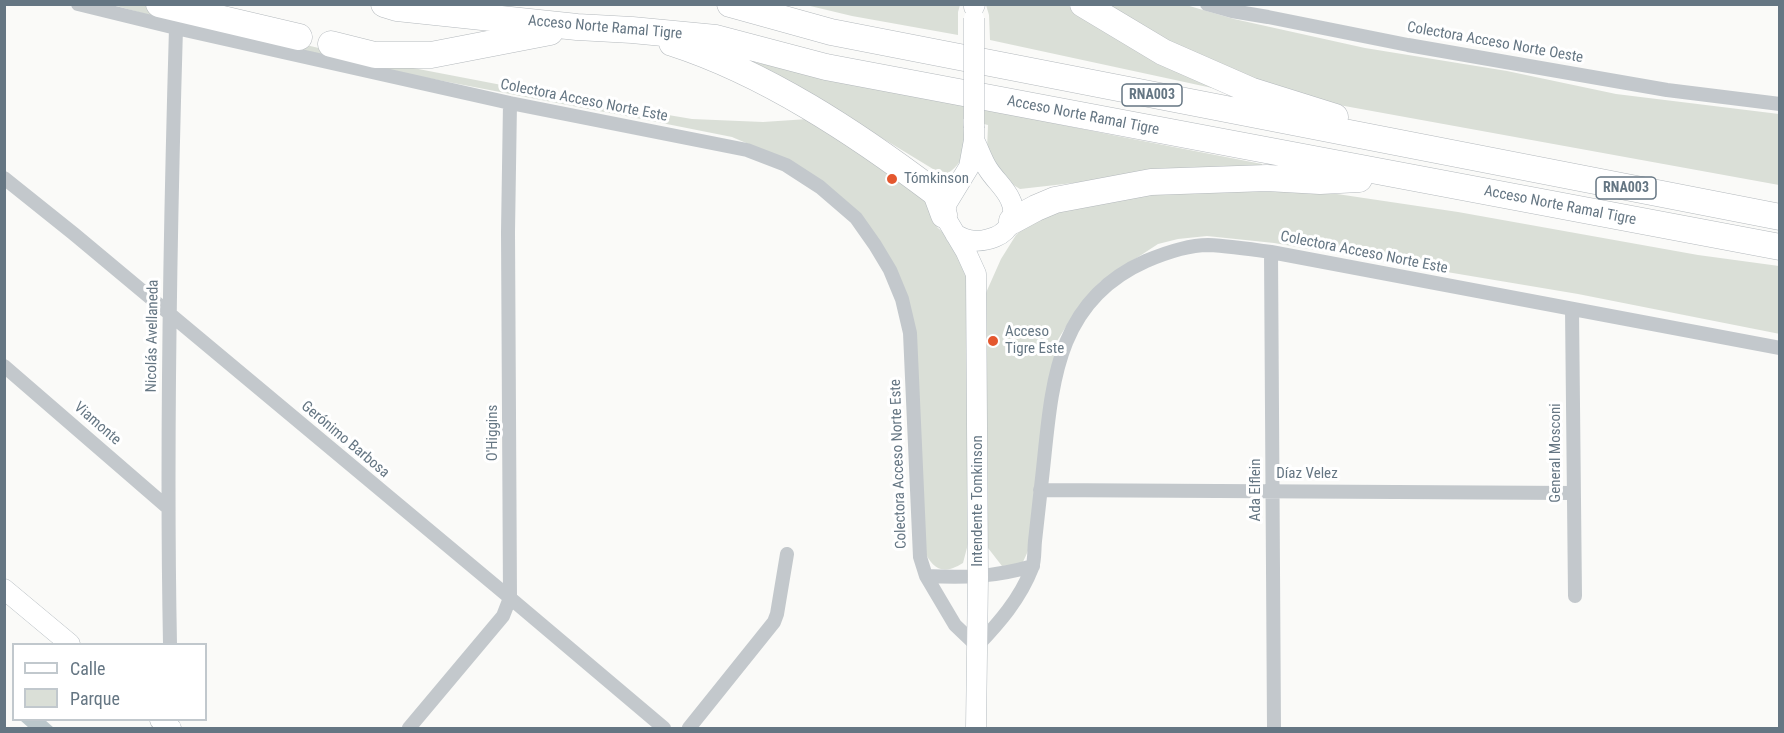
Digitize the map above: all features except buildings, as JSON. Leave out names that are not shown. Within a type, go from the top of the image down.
[{"type":"highway","points":[[159,4],[299,37]]},
{"type":"highway","name":"Acceso Norte Ramal Tigre","points":[[384,4],[397,8],[577,27],[716,38],[826,67],[1779,247]]},
{"type":"highway","name":"Acceso Norte Ramal Tigre","points":[[730,4],[831,32],[1779,217]]},
{"type":"highway","points":[[1083,4],[1163,52],[1252,91],[1473,159]]},
{"type":"highway","points":[[331,44],[375,55],[431,55],[577,27]]},
{"type":"highway","points":[[632,30],[720,61],[804,103],[900,166],[933,192],[937,196],[949,225]]},
{"type":"highway","points":[[1006,228],[1036,208],[1055,200],[1151,183],[1267,178],[1320,181],[1408,178]]},
{"type":"street","name":"Colectora Acceso Norte Este","points":[[78,4],[510,103],[747,150],[786,165],[820,188],[856,218],[890,270],[902,299],[910,333],[920,557],[926,576],[955,625],[977,646],[1005,616],[1023,588],[1033,566],[1056,375],[1068,335],[1083,309],[1103,289],[1132,268],[1169,252],[1206,245],[1271,252],[1779,348]]},
{"type":"street","name":"Colectora Acceso Norte Oeste","points":[[1207,4],[1232,11],[1268,11],[1408,45],[1655,88],[1779,104]]},
{"type":"street","points":[[974,8],[974,134],[969,167],[947,203],[949,225],[965,240],[977,242],[987,240],[1006,228]]},
{"type":"street","name":"Nicolás Avellaneda","points":[[170,643],[167,507],[176,28]]},
{"type":"street","name":"O'Higgins","points":[[410,729],[503,616],[510,598],[508,232],[510,103]]},
{"type":"street","points":[[974,134],[988,170],[1011,200],[1013,211],[1006,228],[976,274]]},
{"type":"street","name":"Gerónimo Barbosa","points":[[4,178],[510,598],[664,729]]},
{"type":"street","name":"Intendente Tomkinson","points":[[949,225],[966,252],[976,274],[978,577],[976,729]]},
{"type":"street","name":"Ada Elflein","points":[[1271,252],[1274,729]]},
{"type":"street","name":"General Mosconi","points":[[1572,309],[1572,493],[1575,596]]},
{"type":"street","name":"Viamonte","points":[[4,366],[167,507]]},
{"type":"street","name":"Díaz Velez","points":[[1041,490],[1572,493]]},
{"type":"street","points":[[689,729],[774,622],[787,554]]},
{"type":"street","points":[[926,576],[978,577],[1006,574],[1033,566]]},
{"type":"street","points":[[4,590],[68,643]]},
{"type":"green space","points":[[113,5],[143,5],[361,58],[692,119],[763,122],[808,119],[878,159],[883,171],[924,196],[931,208],[937,227],[950,239],[972,278],[969,540],[963,563],[944,570],[935,566],[923,549],[910,316],[868,230],[784,159],[732,137],[343,61]]},
{"type":"green space","points":[[806,5],[960,5],[958,35],[852,16]]},
{"type":"green space","points":[[986,5],[1067,5],[1240,94],[990,40],[989,15]]},
{"type":"green space","points":[[1101,5],[1186,5],[1234,19],[1365,48],[1507,71],[1616,94],[1779,114],[1779,185],[1317,101],[1248,82],[1166,44]]},
{"type":"green space","points":[[739,59],[1262,164],[1262,168],[1180,171],[1020,189],[1005,180],[987,150],[988,125],[963,119],[964,149],[955,168],[948,173],[933,169],[831,107]]},
{"type":"green space","points":[[1273,190],[1337,194],[1458,212],[1698,255],[1779,266],[1780,334],[1578,294],[1274,243],[1207,236],[1158,244],[1100,282],[1079,306],[1057,341],[1028,551],[1022,564],[1002,566],[988,548],[986,538],[985,295],[1001,259],[1016,235],[1034,218],[1133,194]]},
{"type":"shaded area","points":[[21,721],[46,721],[54,728],[29,728]]},
{"type":"place","name":"Tómkinson","points":[[892,179]]},
{"type":"place","name":"Acceso Tigre Este","points":[[993,341]]}]
